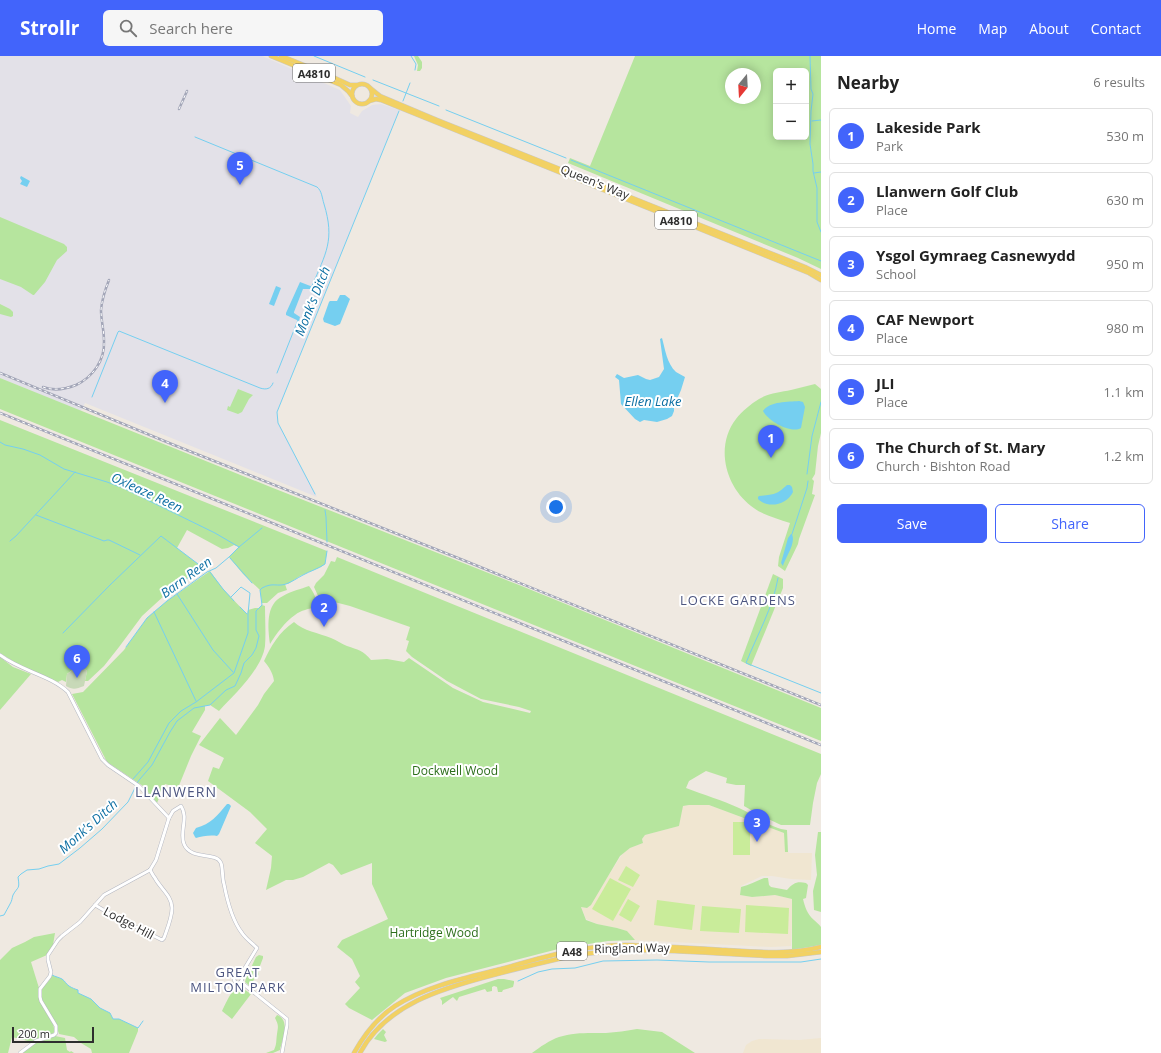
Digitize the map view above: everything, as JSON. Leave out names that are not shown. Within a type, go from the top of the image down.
[{"type":"main road","name":"Queen's Way","points":[[271,56],[341,85],[358,103],[362,104],[376,99],[381,100],[809,273],[821,280]]},
{"type":"main road","name":"Queen's Way","points":[[281,56],[350,85],[364,84],[380,96],[437,120],[805,267],[821,275]]},
{"type":"main road","points":[[352,96],[352,91],[356,85]]},
{"type":"main road","points":[[369,101],[372,96],[370,88]]},
{"type":"main road","name":"Ringland Way","points":[[354,1053],[361,1040],[373,1026],[395,1006],[407,999],[450,982],[569,951],[623,945],[754,952],[788,952],[821,948]]},
{"type":"main road","name":"Ringland Way","points":[[360,1053],[376,1030],[385,1021],[398,1011],[424,997],[460,984],[571,956],[586,953],[623,950],[658,950],[770,956],[787,956],[821,952]]},
{"type":"street","points":[[0,655],[18,667],[60,685],[68,692],[102,760],[139,786],[170,818]]},
{"type":"street","points":[[20,1053],[36,1041],[56,1033],[56,1026],[40,997],[40,989],[50,976],[48,955],[58,940],[80,922],[100,898],[150,870],[156,860],[173,811],[181,806],[185,814],[182,832],[182,839],[185,846],[194,854],[213,857],[221,863],[223,883],[234,920],[242,934],[257,948],[240,976],[242,979],[241,982]]},
{"type":"street","name":"Lodge Hill","points":[[95,905],[119,919],[162,940],[164,938],[172,909],[168,896],[150,870]]},
{"type":"street","points":[[240,976],[236,975],[234,980],[236,983],[241,982],[287,1019],[282,1052]]},
{"type":"shaded area","points":[[0,56],[262,56],[340,90],[351,106],[350,113],[358,117],[362,111],[372,105],[381,104],[399,110],[277,412],[278,423],[317,497],[85,403],[81,411],[0,378]]},
{"type":"shaded area","points":[[706,804],[784,833],[786,851],[789,853],[812,853],[811,880],[762,876],[741,886],[740,895],[752,897],[775,895],[793,899],[791,946],[771,947],[635,940],[627,931],[597,924],[586,919],[581,907],[587,908],[589,906],[623,853],[630,848],[643,843],[642,839],[645,835],[679,826],[682,808],[683,806]]},
{"type":"shaded area","points":[[821,1038],[821,1053],[743,1053],[746,1045],[759,1039],[799,1040]]},
{"type":"green space","points":[[414,56],[418,56],[422,62],[422,68],[420,71],[417,71],[418,65]]},
{"type":"green space","points":[[635,56],[821,56],[821,269],[798,258],[568,163],[570,158],[590,166]]},
{"type":"green space","points":[[0,217],[64,244],[67,247],[67,251],[57,260],[45,282],[34,295],[21,287],[0,279]]},
{"type":"green space","points":[[0,304],[10,309],[13,312],[13,316],[11,317],[0,314]]},
{"type":"green space","points":[[0,378],[519,585],[821,708],[821,741],[0,409]]},
{"type":"green space","points":[[815,384],[821,389],[821,433],[815,474],[812,479],[814,481],[812,494],[815,495],[798,544],[785,571],[778,566],[779,557],[790,523],[760,512],[742,498],[729,477],[725,453],[726,441],[736,419],[741,413],[759,399],[771,394]]},
{"type":"green space","points":[[238,389],[253,395],[242,412],[238,414],[227,410],[228,406],[230,407]]},
{"type":"green space","points":[[0,420],[327,551],[325,564],[300,576],[288,584],[285,584],[287,590],[278,593],[267,603],[262,603],[260,590],[243,574],[229,557],[239,547],[234,545],[222,549],[187,530],[177,548],[202,567],[165,595],[142,616],[104,666],[88,681],[85,681],[87,671],[81,667],[77,667],[67,674],[66,682],[62,680],[58,682],[19,665],[0,653]]},
{"type":"green space","points":[[337,557],[821,754],[821,774],[817,783],[810,825],[781,825],[758,814],[744,806],[745,785],[726,783],[727,778],[706,771],[689,781],[686,788],[733,805],[775,827],[787,830],[788,852],[785,852],[784,833],[709,805],[683,806],[679,826],[645,835],[642,839],[643,843],[630,848],[620,856],[591,905],[587,908],[581,907],[586,920],[627,931],[635,940],[608,941],[562,948],[446,978],[405,993],[372,1020],[349,1008],[345,1004],[360,988],[355,982],[360,976],[352,959],[337,947],[342,940],[388,919],[372,884],[372,863],[341,875],[333,865],[329,863],[303,877],[293,880],[286,880],[266,890],[272,856],[255,843],[267,829],[250,812],[208,781],[213,767],[219,769],[224,758],[199,745],[220,718],[236,735],[274,681],[273,675],[264,661],[276,640],[284,630],[294,622],[306,630],[331,638],[360,651],[371,660],[387,659],[404,662],[409,658],[453,688],[483,702],[530,713],[531,711],[481,699],[447,681],[412,657],[406,651],[409,641],[406,640],[410,627],[350,606],[319,598],[314,587],[324,575],[331,561],[335,562]]},
{"type":"green space","points":[[210,571],[223,589],[247,614],[248,610],[259,608],[262,605],[265,606],[265,646],[263,655],[259,664],[246,681],[219,711],[210,705],[205,706],[205,710],[192,732],[201,736],[178,788],[165,784],[157,803],[143,786],[107,762],[72,694],[83,692],[124,650],[147,618],[167,601]]},
{"type":"green space","points":[[773,574],[783,579],[783,588],[751,666],[741,661]]},
{"type":"green space","points":[[309,586],[315,596],[316,607],[300,612],[291,618],[281,628],[270,644],[268,624],[270,610],[273,605],[277,600],[286,594]]},
{"type":"green space","points":[[0,657],[13,667],[31,674],[0,710]]},
{"type":"green space","points":[[79,666],[87,671],[84,686],[75,689],[66,686],[67,674]]},
{"type":"green space","points":[[733,822],[750,822],[750,855],[733,855]]},
{"type":"green space","points":[[818,832],[821,832],[821,912],[814,910],[813,891],[817,875],[815,855]]},
{"type":"green space","points":[[626,866],[640,875],[633,887],[618,880]]},
{"type":"green space","points":[[610,878],[631,889],[613,921],[592,909]]},
{"type":"green space","points":[[764,878],[768,878],[769,885],[771,887],[787,890],[793,884],[798,882],[806,883],[808,885],[806,898],[803,899],[808,913],[821,927],[821,945],[792,950],[792,899],[775,895],[752,897],[740,895],[741,887]]},
{"type":"green space","points":[[628,899],[640,906],[631,922],[619,915]]},
{"type":"green space","points":[[657,900],[695,905],[692,930],[654,925]]},
{"type":"green space","points":[[746,905],[789,908],[788,934],[745,932]]},
{"type":"green space","points":[[702,906],[741,909],[739,933],[700,931]]},
{"type":"green space","points":[[55,933],[53,945],[47,955],[31,962],[39,988],[39,1000],[53,1024],[55,1032],[32,1042],[12,1037],[8,1053],[0,1053],[0,960],[12,948],[34,937]]},
{"type":"green space","points":[[259,955],[263,956],[263,958],[258,971],[259,974],[250,986],[245,982],[246,978],[256,957]]},
{"type":"green space","points":[[52,975],[62,979],[69,986],[78,990],[78,993],[91,999],[100,1008],[110,1013],[113,1019],[119,1019],[138,1028],[129,1053],[92,1053],[91,1049],[74,1037],[59,1034],[56,1025],[41,997],[43,988],[50,980]]},
{"type":"green space","points":[[498,979],[514,981],[513,987],[503,990],[502,992],[498,992],[497,987],[494,986],[492,987],[492,991],[487,992],[485,989],[459,997],[457,1001],[453,997],[442,1005],[440,998]]},
{"type":"green space","points":[[239,986],[251,994],[232,1019],[222,1011],[231,994]]},
{"type":"green space","points":[[277,1015],[284,1021],[285,1026],[280,1050],[273,1053],[266,1053],[274,1050],[276,1046],[278,1026],[275,1018]]},
{"type":"green space","points":[[383,1029],[386,1032],[384,1035],[387,1041],[385,1042],[374,1039],[378,1034]]},
{"type":"green space","points":[[637,1029],[662,1032],[695,1053],[532,1053],[556,1038],[565,1035],[606,1033]]},
{"type":"green space","points":[[55,1036],[65,1038],[67,1050],[74,1053],[22,1053],[36,1043]]},
{"type":"water","points":[[21,176],[30,181],[27,187],[20,184],[22,181],[20,178]]},
{"type":"water","points":[[300,282],[313,287],[310,289],[303,289],[294,312],[300,317],[299,321],[286,315],[286,313]]},
{"type":"water","points":[[276,286],[281,288],[274,306],[269,304]]},
{"type":"water","points":[[340,295],[345,295],[350,299],[340,324],[335,326],[324,322],[323,319],[329,302],[337,301]]},
{"type":"water","name":"Ellen Lake","points":[[662,338],[670,365],[676,372],[685,377],[674,406],[672,416],[657,422],[644,420],[640,422],[635,419],[621,404],[619,380],[615,377],[617,374],[624,378],[638,375],[650,380],[659,377],[664,369],[660,339]]},
{"type":"water","points":[[799,401],[803,402],[805,407],[801,428],[792,429],[780,426],[770,419],[763,411],[770,405]]},
{"type":"water","points":[[787,485],[792,487],[793,492],[782,503],[772,505],[758,499],[759,496],[777,493]]},
{"type":"water","points":[[791,534],[793,538],[792,546],[783,566],[781,563],[788,538]]},
{"type":"water","points":[[227,804],[231,806],[219,834],[217,836],[196,838],[193,833],[196,828],[210,822]]},
{"type":"waterway","points":[[314,56],[365,77]]},
{"type":"waterway","name":"Monk's Ditch","points":[[411,56],[416,64],[415,70]]},
{"type":"waterway","points":[[810,56],[811,89],[813,94],[810,144],[813,171],[817,188],[817,222],[821,232]]},
{"type":"waterway","name":"Monk's Ditch","points":[[373,80],[439,106]]},
{"type":"waterway","name":"Monk's Ditch","points":[[403,101],[410,83]]},
{"type":"waterway","points":[[446,110],[566,158]]},
{"type":"waterway","name":"Monk's Ditch","points":[[315,494],[278,423],[277,412],[399,111]]},
{"type":"waterway","points":[[812,121],[821,120]]},
{"type":"waterway","points":[[195,137],[317,187],[320,190],[329,227],[329,237],[325,255],[312,286]]},
{"type":"waterway","points":[[571,160],[821,261]]},
{"type":"waterway","points":[[814,173],[821,172]]},
{"type":"waterway","points":[[277,373],[298,320]]},
{"type":"waterway","points":[[92,397],[119,331],[260,388],[264,389],[271,387],[273,383]]},
{"type":"waterway","points":[[807,474],[812,436],[821,402]]},
{"type":"waterway","name":"Oxleaze Reen","points":[[0,442],[5,445],[40,455],[64,469],[123,488],[215,533],[239,547]]},
{"type":"waterway","points":[[10,541],[75,472]]},
{"type":"waterway","points":[[792,534],[808,481]]},
{"type":"waterway","name":"Monk's Ditch","points":[[325,510],[327,542]]},
{"type":"waterway","points":[[36,515],[104,541],[109,540],[140,555]]},
{"type":"waterway","name":"Barn Reen","points":[[126,647],[147,618],[167,601],[207,572],[216,568],[262,528]]},
{"type":"waterway","points":[[63,633],[161,536],[202,567],[196,572]]},
{"type":"waterway","name":"Monk's Ditch","points":[[137,783],[152,765],[177,721],[194,708],[210,705],[226,690],[235,686],[244,663],[252,655],[256,648],[259,636],[256,630],[256,611],[262,605],[260,590],[269,585],[283,585],[322,566],[325,564],[327,551]]},
{"type":"waterway","points":[[230,558],[252,583]]},
{"type":"waterway","points":[[210,572],[234,601]]},
{"type":"waterway","points":[[165,595],[193,574]]},
{"type":"waterway","points":[[778,578],[769,611],[746,663],[821,693]]},
{"type":"waterway","points":[[133,779],[148,762],[169,723],[181,711],[196,702],[234,673],[248,633],[250,593],[241,587],[231,597]]},
{"type":"waterway","points":[[177,594],[213,650],[233,672]]},
{"type":"waterway","points":[[240,607],[247,614]]},
{"type":"waterway","points":[[154,612],[196,701]]},
{"type":"waterway","name":"Monk's Ditch","points":[[0,916],[4,915],[11,903],[13,895],[18,888],[18,877],[21,874],[27,870],[39,869],[59,864],[80,848],[102,829],[128,802],[136,786]]},
{"type":"waterway","points":[[518,981],[538,972],[552,969],[575,968],[603,961],[657,960],[709,962],[801,962],[821,959]]},
{"type":"waterway","points":[[52,975],[62,979],[69,986],[78,990],[78,993],[91,999],[100,1008],[110,1013],[113,1019],[119,1019],[138,1028],[143,1021]]},
{"type":"railway","points":[[179,109],[187,91]]},
{"type":"railway","points":[[43,387],[51,389],[68,388],[82,382],[93,373],[97,367],[104,348],[101,310],[109,280]]},
{"type":"railway","points":[[0,373],[174,445],[821,705]]},
{"type":"railway","points":[[0,413],[821,745]]},
{"type":"place","name":"JLI","points":[[240,185]]},
{"type":"place","name":"CAF Newport","points":[[165,403]]},
{"type":"place","name":"Lakeside Park","points":[[771,458]]},
{"type":"place","name":"Llanwern Golf Club","points":[[324,627]]},
{"type":"place","name":"The Church of St. Mary","points":[[77,678]]},
{"type":"place","name":"Ysgol Gymraeg Casnewydd","points":[[757,842]]},
{"type":"district","name":"LOCKE GARDENS","points":[[738,600]]},
{"type":"district","name":"LLANWERN","points":[[176,791]]},
{"type":"district","name":"GREAT MILTON PARK","points":[[238,980]]},
{"type":"park label","name":"Dockwell Wood","points":[[455,770]]},
{"type":"park label","name":"Hartridge Wood","points":[[434,932]]}]
